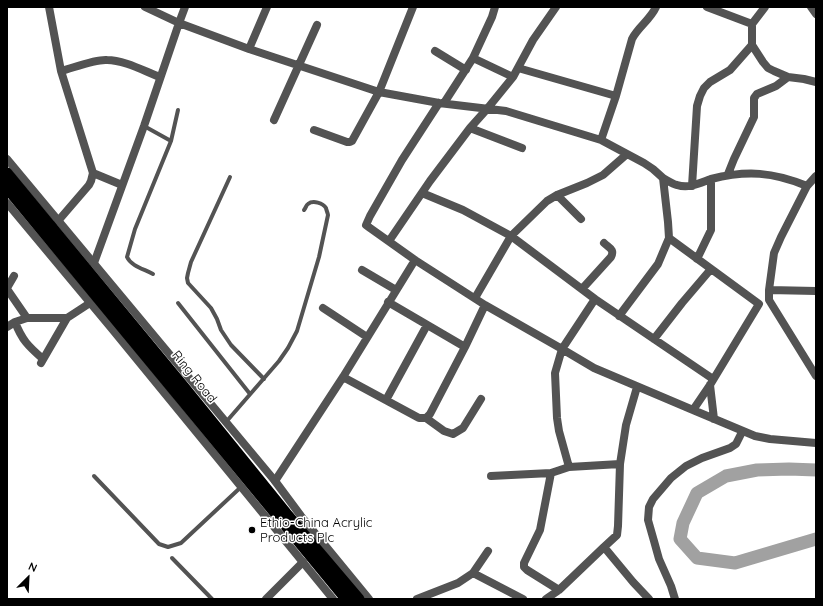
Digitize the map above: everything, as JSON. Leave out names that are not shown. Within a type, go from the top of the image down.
[{"type":"highway","name":"Ring Road","points":[[7,173],[358,599]]},
{"type":"highway","name":"Ring Road","points":[[7,188],[346,599]]},
{"type":"street","points":[[49,7],[61,71],[93,173],[89,185],[58,221]]},
{"type":"street","points":[[145,7],[179,23],[249,49],[379,92],[442,103],[506,111],[600,140],[653,169],[663,178],[677,185],[692,186],[728,174],[753,173],[772,175],[792,180],[807,186]]},
{"type":"street","points":[[94,263],[144,126],[185,7]]},
{"type":"street","points":[[249,49],[267,7]]},
{"type":"street","points":[[314,130],[347,142],[350,142],[354,138],[379,92],[413,7]]},
{"type":"street","points":[[495,7],[492,17],[466,70],[402,160],[366,224],[415,260],[485,305],[594,368],[742,432],[770,439],[816,443]]},
{"type":"street","points":[[389,241],[430,181],[470,128],[513,77],[533,40],[556,7]]},
{"type":"street","points":[[600,140],[616,96],[632,39],[636,32],[650,18],[656,7]]},
{"type":"street","points":[[707,7],[752,24]]},
{"type":"street","points":[[765,7],[752,24],[752,45],[763,62],[768,68],[788,77],[816,82]]},
{"type":"street","points":[[811,7],[816,14]]},
{"type":"street","points":[[274,120],[317,25]]},
{"type":"street","points":[[692,186],[697,106],[700,96],[704,88],[710,82],[730,70],[752,45]]},
{"type":"street","points":[[435,51],[466,70]]},
{"type":"street","points":[[472,58],[513,77]]},
{"type":"street","points":[[61,71],[99,60],[107,60],[122,62],[160,77]]},
{"type":"street","points":[[518,68],[616,96]]},
{"type":"street","points":[[728,174],[754,117],[755,96],[776,86],[788,77]]},
{"type":"street","points":[[470,128],[522,148]]},
{"type":"street","points":[[475,298],[511,236],[547,202],[557,195],[603,175],[627,154]]},
{"type":"street","points":[[7,159],[275,481],[369,599]]},
{"type":"street","points":[[93,173],[122,185]]},
{"type":"street","points":[[816,176],[807,186],[774,253],[769,290],[769,300],[816,376]]},
{"type":"street","points":[[619,316],[658,264],[669,238],[663,178]]},
{"type":"street","points":[[697,259],[711,230],[711,179]]},
{"type":"street","points":[[422,193],[469,213],[511,236],[595,299],[654,339],[711,382],[714,419]]},
{"type":"street","points":[[557,195],[581,219]]},
{"type":"street","points":[[7,204],[333,599]]},
{"type":"street","points":[[669,238],[759,304]]},
{"type":"street","points":[[582,289],[613,253],[612,250],[604,243]]},
{"type":"street","points":[[275,481],[343,377],[415,260]]},
{"type":"street","points":[[654,339],[711,269]]},
{"type":"street","points":[[362,270],[396,290]]},
{"type":"street","points":[[14,276],[7,288],[27,318]]},
{"type":"street","points":[[769,290],[816,290]]},
{"type":"street","points":[[569,467],[557,418],[555,373],[562,349],[595,299]]},
{"type":"street","points":[[692,410],[759,304],[769,300]]},
{"type":"street","points":[[388,302],[465,347]]},
{"type":"street","points":[[15,322],[23,339],[42,361],[67,318],[90,303]]},
{"type":"street","points":[[426,418],[430,414],[465,347],[485,305]]},
{"type":"street","points":[[323,308],[367,337]]},
{"type":"street","points":[[7,327],[15,322],[27,318],[67,318]]},
{"type":"street","points":[[386,400],[427,325]]},
{"type":"street","points":[[343,377],[419,418],[426,418],[444,431],[453,434],[463,428],[481,399]]},
{"type":"street","points":[[546,599],[559,590],[617,534],[620,464],[626,425],[637,387]]},
{"type":"street","points":[[675,599],[672,586],[659,559],[648,520],[649,507],[653,499],[676,474],[686,466],[702,458],[730,448],[736,444],[742,432]]},
{"type":"street","points":[[491,476],[552,473],[569,467],[620,464]]},
{"type":"street","points":[[552,473],[540,530],[524,563],[524,567],[526,570],[559,590]]},
{"type":"street","points":[[604,547],[649,599]]},
{"type":"street","points":[[417,599],[458,583],[473,573],[488,551]]},
{"type":"street","points":[[266,599],[303,562]]},
{"type":"street","points":[[473,573],[524,599]]},
{"type":"lane","points":[[153,274],[133,264],[127,257],[135,229],[171,141],[178,110]]},
{"type":"lane","points":[[144,126],[171,141]]},
{"type":"lane","points":[[230,177],[191,262],[187,278],[188,283],[211,308],[231,345],[264,379]]},
{"type":"lane","points":[[226,422],[279,361],[288,348],[297,330],[318,257],[328,215],[326,208],[323,205],[313,202],[308,204],[304,210]]},
{"type":"lane","points":[[178,303],[250,394]]},
{"type":"lane","points":[[94,476],[159,544],[168,547],[181,543],[241,487]]},
{"type":"lane","points":[[172,558],[212,599]]},
{"type":"waterway","points":[[816,470],[757,470],[726,476],[697,493],[683,523],[680,539],[697,558],[735,563],[816,539]]},
{"type":"place","name":"Ethio-China Acrylic Products Plc","points":[[252,530]]}]
